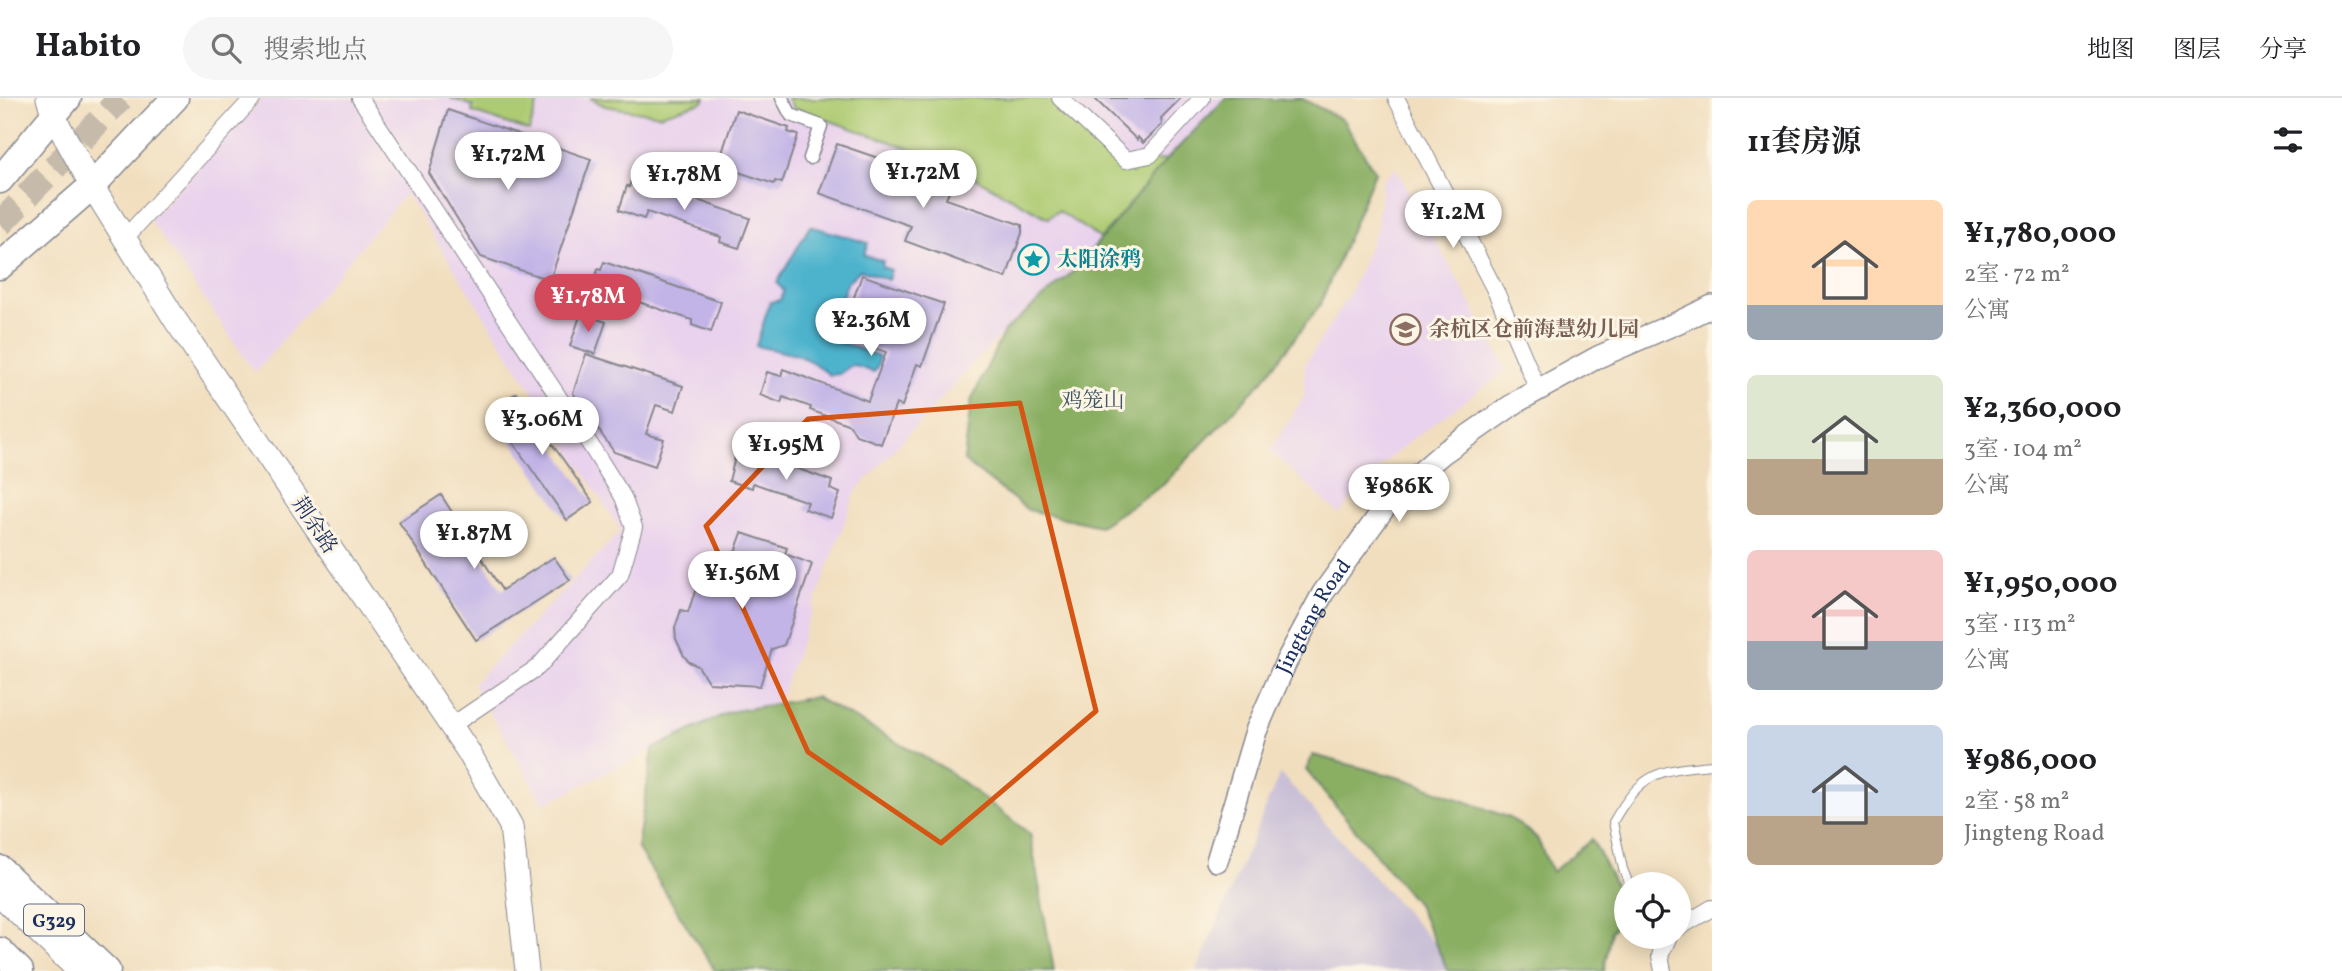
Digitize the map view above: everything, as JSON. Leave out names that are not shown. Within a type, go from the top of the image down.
[{"type":"highway","points":[[0,266],[92,186],[175,98]]},
{"type":"highway","points":[[0,180],[57,104]]},
{"type":"highway","name":"G329","points":[[0,869],[107,971]]},
{"type":"highway","points":[[0,890],[84,971]]},
{"type":"highway","points":[[0,918],[56,971]]},
{"type":"highway","name":"G329","points":[[0,951],[20,971]]},
{"type":"main road","name":"荆余路","points":[[57,104],[92,186],[176,321],[451,726],[511,826],[527,971]]},
{"type":"street","points":[[125,238],[253,98]]},
{"type":"street","points":[[360,98],[591,446],[624,498],[634,527],[620,575],[543,661],[527,675],[451,726]]},
{"type":"street","points":[[782,98],[791,115],[821,126],[810,158]]},
{"type":"street","points":[[1060,98],[1126,160],[1150,155],[1202,98]]},
{"type":"street","points":[[1396,98],[1497,294],[1538,390]]},
{"type":"street","name":"Jingteng Road","points":[[1217,861],[1256,731],[1286,662],[1323,593],[1393,496],[1443,453],[1538,390],[1598,357],[1712,306]]},
{"type":"street","points":[[1691,920],[1712,908]]},
{"type":"lane","points":[[1624,872],[1613,822],[1627,799],[1655,774],[1712,765]]},
{"type":"highlighted area","points":[[1020,403],[1096,711],[941,843],[808,752],[706,526],[808,419]]},
{"type":"shaded area","points":[[263,98],[1226,98],[1167,159],[1075,270],[1004,331],[856,491],[778,704],[729,712],[544,804],[473,684],[621,531],[406,193],[255,373],[150,220]]},
{"type":"shaded area","name":"余杭区仓前海慧幼儿园","points":[[1396,168],[1507,370],[1411,440],[1375,471],[1339,514],[1270,451],[1304,397],[1305,364],[1350,293],[1377,228],[1383,180]]},
{"type":"shaded area","points":[[1280,773],[1459,971],[1197,971]]},
{"type":"green space","points":[[450,98],[539,98],[529,131],[472,112],[473,106]]},
{"type":"green space","points":[[590,98],[705,98],[703,102],[660,115],[605,106]]},
{"type":"green space","points":[[787,98],[1054,98],[1125,164],[1167,159],[1101,239],[1058,211],[1048,218],[940,159],[793,108]]},
{"type":"green space","name":"鸡笼山","points":[[1226,98],[1301,98],[1343,120],[1375,172],[1320,305],[1263,380],[1163,485],[1100,526],[1028,510],[964,461],[971,401],[1004,331],[1075,270],[1167,159]]},
{"type":"green space","points":[[815,697],[944,768],[1030,834],[1054,971],[715,971],[637,847],[653,749],[729,712]]},
{"type":"green space","points":[[1313,755],[1408,780],[1510,818],[1537,838],[1552,872],[1592,839],[1614,882],[1614,928],[1611,931],[1604,971],[1448,971],[1417,904],[1306,770]]},
{"type":"water","points":[[810,226],[868,243],[864,255],[883,261],[882,267],[891,270],[888,280],[860,270],[848,281],[832,323],[840,342],[879,356],[874,372],[852,365],[839,374],[830,375],[797,355],[756,346],[770,302],[780,300],[784,291],[777,283]]},
{"type":"building","points":[[1094,98],[1181,98],[1161,118],[1162,125],[1143,143]]},
{"type":"building","points":[[448,110],[591,159],[550,280],[481,257],[429,173]]},
{"type":"building","points":[[736,110],[789,128],[788,132],[798,135],[782,183],[775,181],[774,184],[718,165]]},
{"type":"building","points":[[837,144],[952,183],[946,199],[1022,225],[1022,233],[1006,278],[905,241],[911,226],[819,193]]},
{"type":"building","points":[[632,178],[750,218],[739,248],[720,242],[721,237],[647,212],[644,219],[619,210]]},
{"type":"building","points":[[604,262],[721,302],[711,332],[692,325],[692,320],[618,295],[616,302],[590,294],[598,269],[601,270]]},
{"type":"building","points":[[862,275],[944,304],[922,366],[917,364],[902,406],[896,404],[881,444],[856,435],[850,425],[810,410],[811,407],[783,397],[781,403],[760,395],[767,372],[781,376],[783,369],[868,401],[886,352],[840,336]]},
{"type":"building","points":[[581,313],[606,322],[595,354],[570,346]]},
{"type":"building","points":[[586,354],[683,386],[675,411],[656,405],[646,434],[664,439],[655,466],[614,452],[573,393]]},
{"type":"building","points":[[516,393],[593,502],[567,520],[491,411]]},
{"type":"building","points":[[751,452],[832,481],[830,489],[840,493],[831,518],[805,509],[808,502],[753,483],[752,488],[729,481],[735,457],[748,461]]},
{"type":"building","points":[[441,495],[502,590],[554,557],[570,580],[476,640],[399,522]]},
{"type":"building","points":[[742,533],[787,548],[785,554],[812,564],[784,645],[772,649],[760,686],[709,683],[698,666],[684,656],[676,639],[675,628],[681,610],[688,612],[707,557],[735,552]]},
{"type":"tunnel","points":[[0,224],[121,98]]},
{"type":"place","name":"太阳涂鸦","points":[[1034,259]]},
{"type":"place","name":"余杭区仓前海慧幼儿园","points":[[1406,329]]}]
